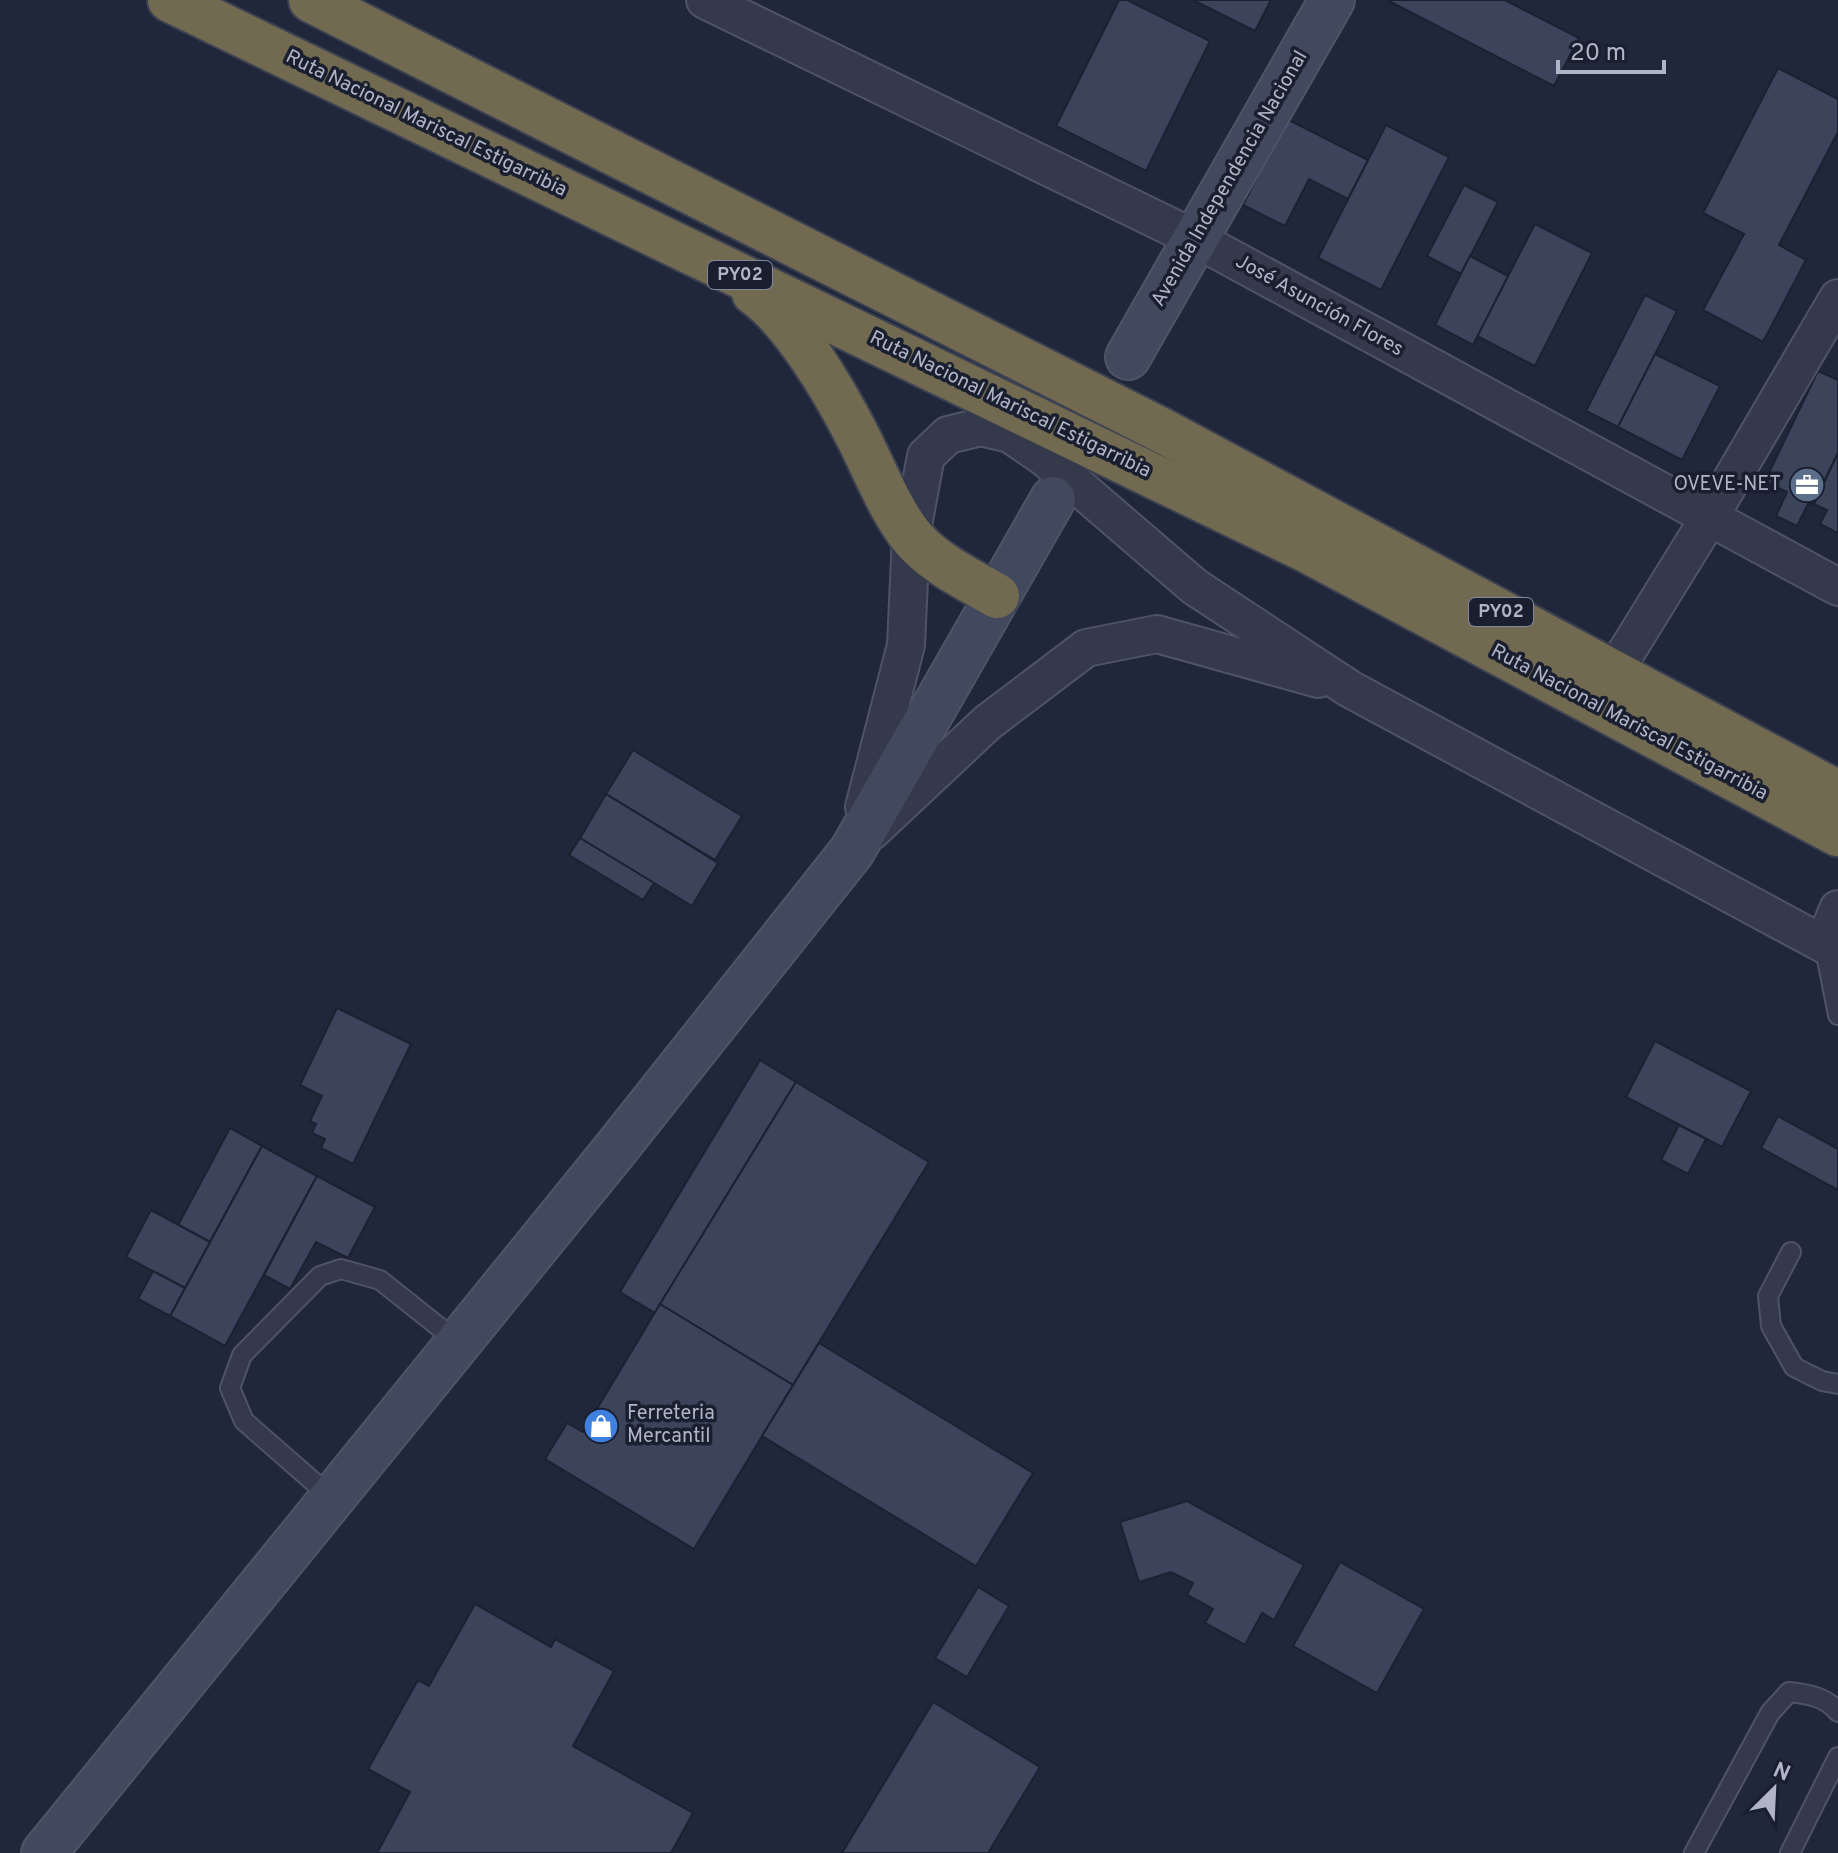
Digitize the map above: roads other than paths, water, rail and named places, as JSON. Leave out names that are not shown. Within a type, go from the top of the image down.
[{"type":"highway","name":"Ruta Nacional Mariscal Estigarribia","points":[[170,0],[1310,552],[1838,834]]},
{"type":"highway","name":"Ruta Nacional Mariscal Estigarribia","points":[[311,0],[1163,431],[1838,793]]},
{"type":"highway","points":[[710,261],[769,303],[806,352],[857,434],[911,536],[931,556],[997,596]]},
{"type":"street","name":"José Asunción Flores","points":[[705,0],[1196,239],[1838,587]]},
{"type":"street","name":"Avenida Independencia Nacional","points":[[1128,357],[1332,0]]},
{"type":"street","points":[[1614,672],[1838,298]]},
{"type":"street","points":[[852,851],[906,645],[911,536],[926,456],[948,435],[981,427],[1010,434],[1045,458],[1195,587],[1350,689],[1831,948],[1838,909]]},
{"type":"street","points":[[852,851],[1053,499]]},
{"type":"street","points":[[55,1849],[332,1498],[852,851],[987,723],[1086,648],[1157,634],[1350,689]]},
{"type":"lane","points":[[1831,948],[1838,1015]]},
{"type":"lane","points":[[1791,1252],[1768,1296],[1771,1326],[1794,1367],[1822,1381],[1838,1384]]},
{"type":"lane","points":[[332,1498],[244,1421],[230,1388],[242,1355],[320,1276],[341,1269],[380,1280],[459,1342]]},
{"type":"lane","points":[[1694,1853],[1770,1713],[1789,1692],[1808,1694],[1831,1704],[1838,1712]]},
{"type":"lane","points":[[1790,1853],[1838,1757]]},
{"type":"place","name":"OVEVE-NET","points":[[1807,485]]},
{"type":"place","name":"Ferreteria Mercantil","points":[[601,1426]]}]
